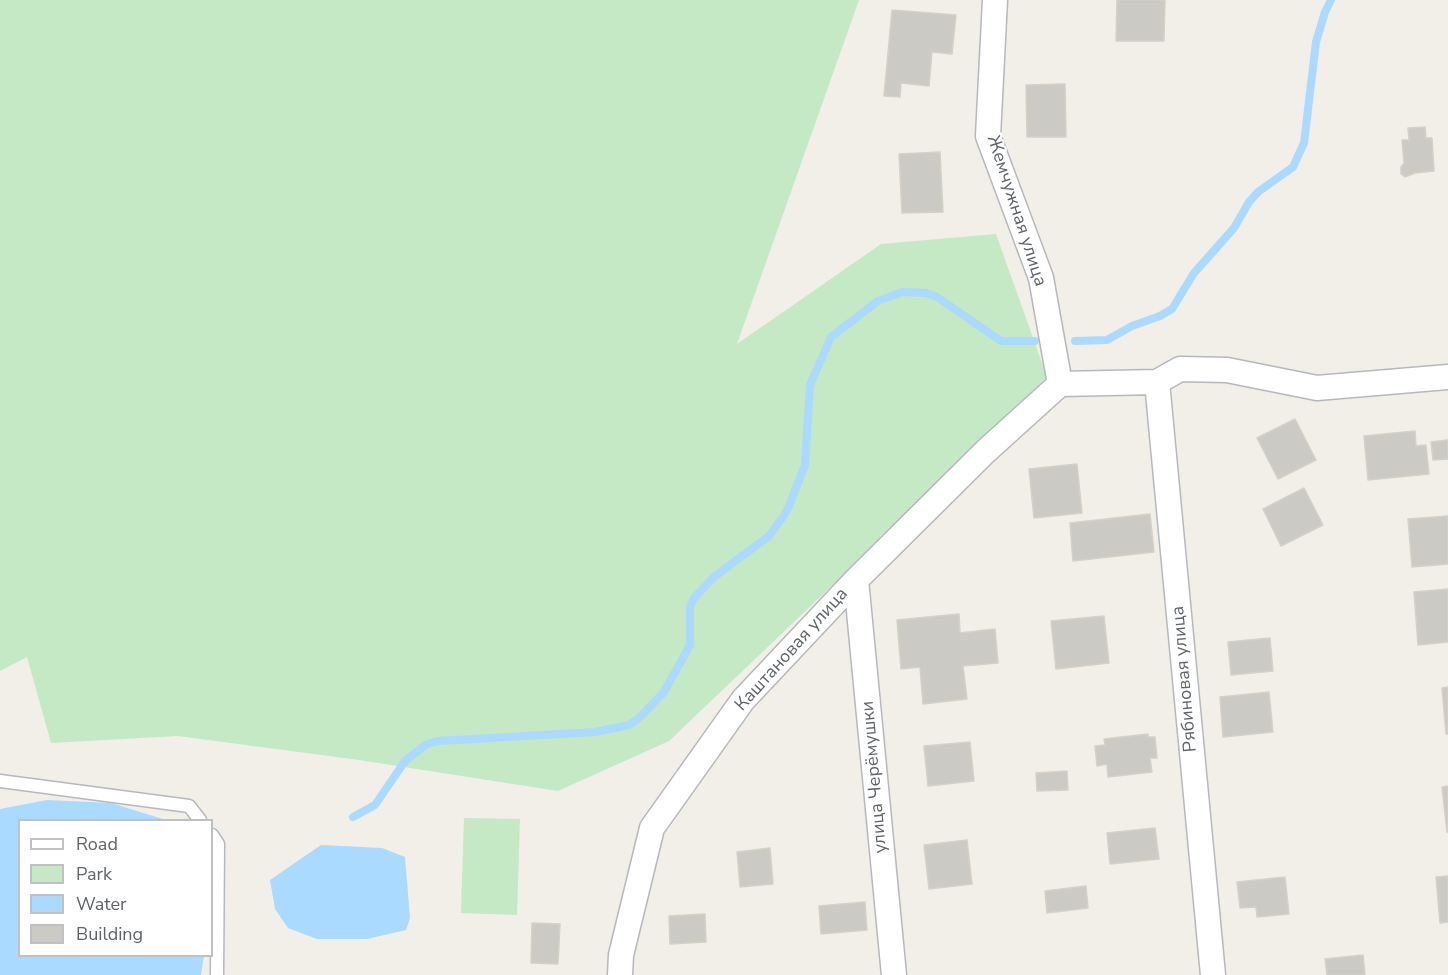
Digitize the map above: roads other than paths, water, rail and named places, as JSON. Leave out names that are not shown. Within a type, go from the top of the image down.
[{"type":"street","name":"Жемчужная улица","points":[[995,0],[988,136],[1041,278],[1060,384]]},
{"type":"street","points":[[1060,384],[1157,382],[1180,369],[1227,370],[1317,388],[1448,377]]},
{"type":"street","name":"Рябиновая улица","points":[[1157,382],[1213,975]]},
{"type":"street","name":"Каштановая улица","points":[[620,975],[621,956],[652,828],[743,700],[856,580],[986,451],[1060,384]]},
{"type":"street","name":"улица Черёмушки","points":[[856,580],[894,975]]},
{"type":"lane","points":[[0,781],[189,806],[199,819]]},
{"type":"lane","points":[[213,836],[219,844],[217,975]]},
{"type":"water","points":[[47,800],[111,803],[163,819],[18,819],[18,957],[204,957],[201,975],[0,975],[0,809]]},
{"type":"water","points":[[321,845],[382,848],[405,857],[410,918],[406,930],[367,939],[317,939],[288,928],[275,909],[270,880]]},
{"type":"waterway","points":[[1075,341],[1107,340],[1132,326],[1172,309],[1194,273],[1234,228],[1249,202],[1258,192],[1293,167],[1304,143],[1316,42],[1331,0]]},
{"type":"waterway","points":[[353,817],[375,805],[405,761],[427,744],[438,741],[595,732],[629,725],[639,718],[664,692],[690,645],[690,607],[694,598],[714,577],[769,536],[787,511],[805,465],[810,385],[831,337],[878,301],[902,292],[926,293],[937,297],[1001,341],[1035,341]]}]
